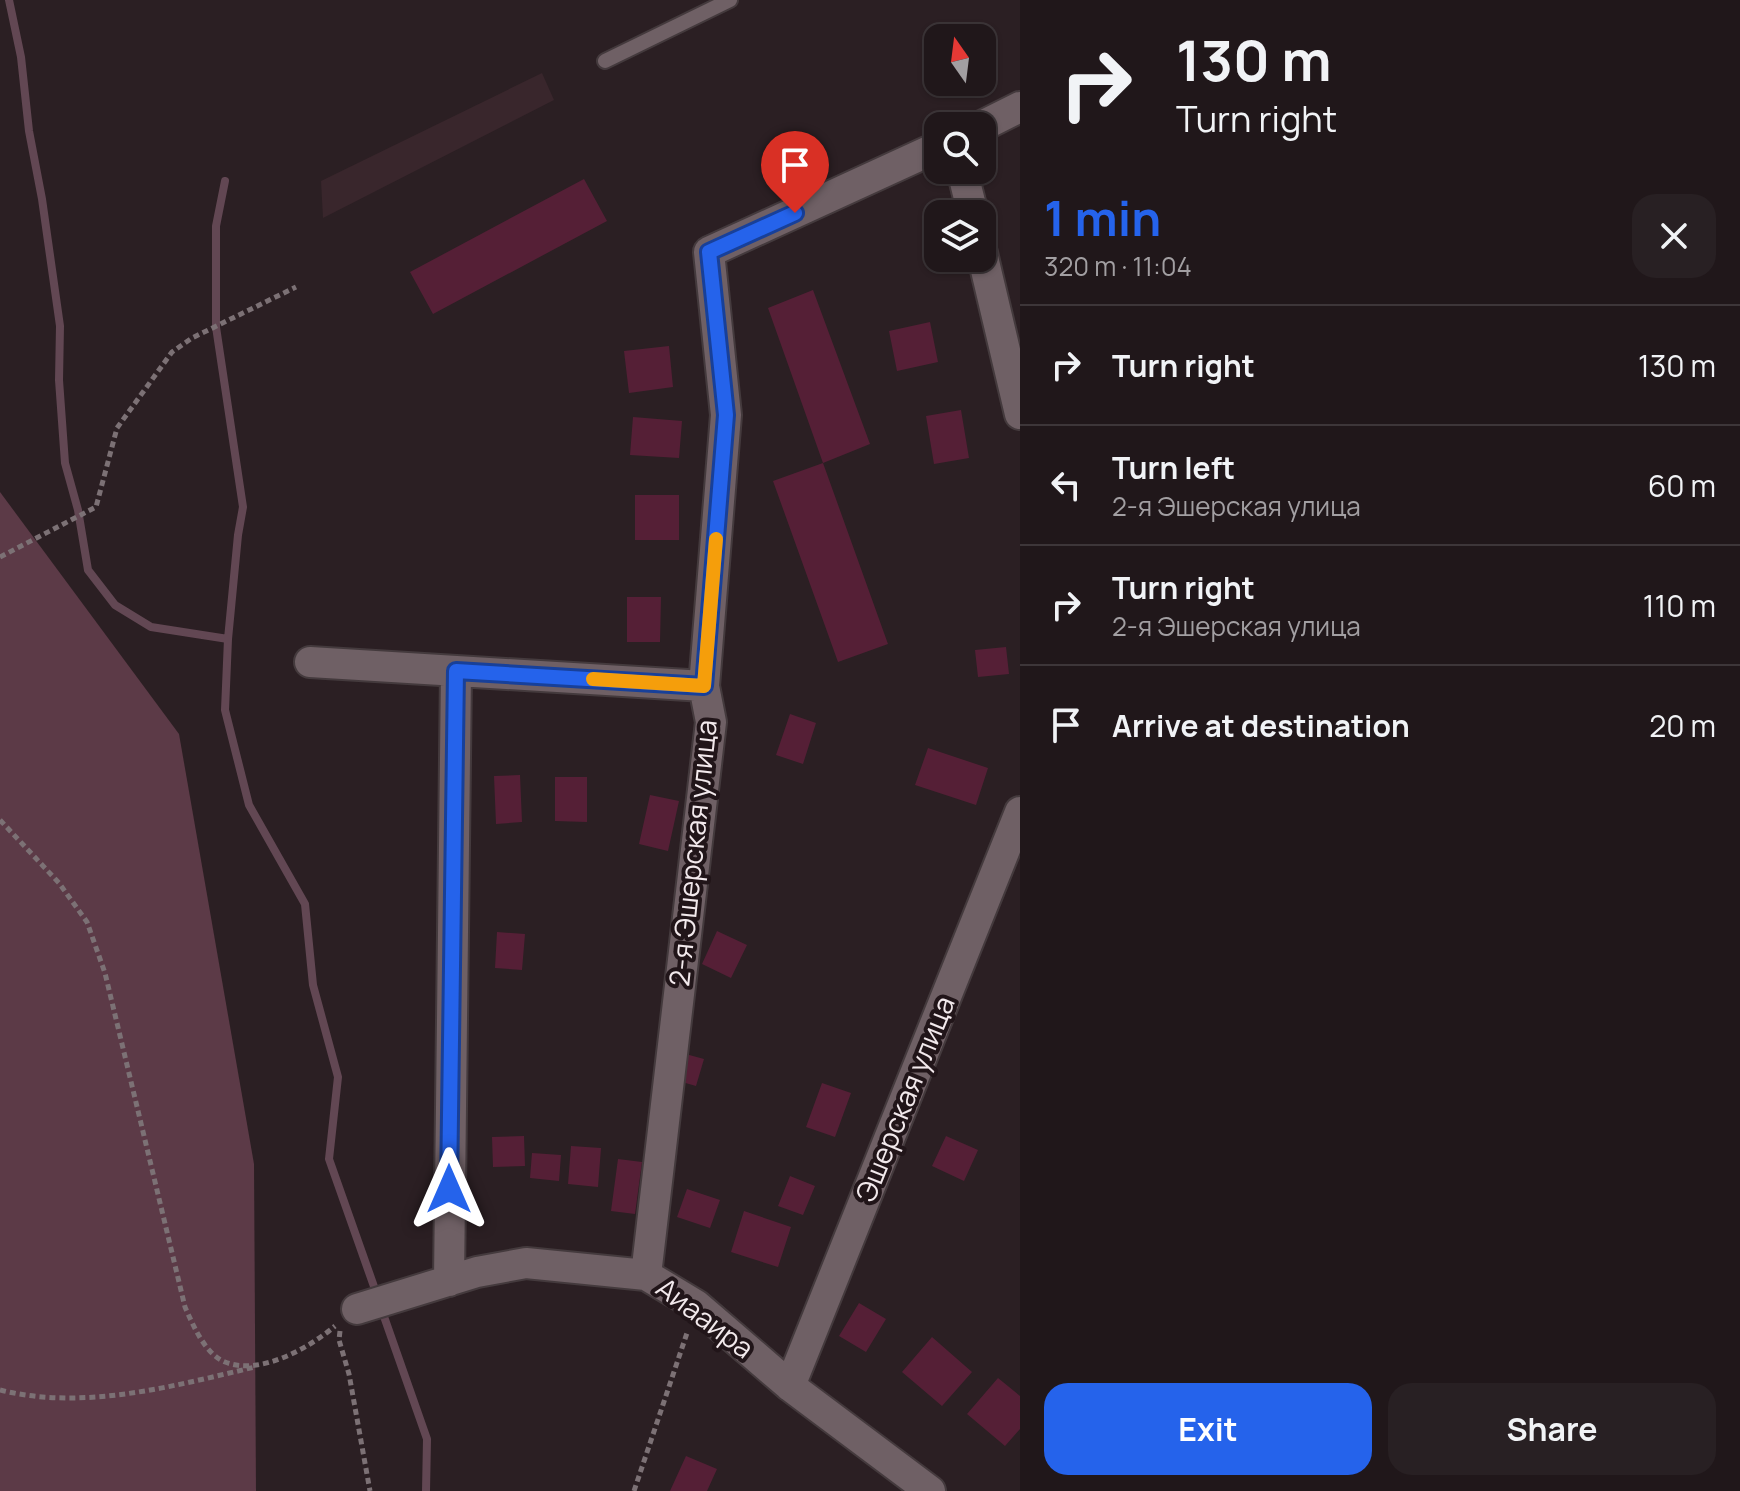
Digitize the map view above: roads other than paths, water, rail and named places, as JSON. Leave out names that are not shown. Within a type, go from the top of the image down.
[{"type":"street","points":[[996,119],[1020,107]]},
{"type":"street","name":"2-я Эшерская улица","points":[[646,1275],[711,722],[704,686],[726,415],[709,252],[924,153]]},
{"type":"street","points":[[986,272],[1020,414]]},
{"type":"street","points":[[310,662],[704,686]]},
{"type":"street","points":[[449,1281],[456,671]]},
{"type":"street","name":"Эшерская улица","points":[[790,1386],[1020,812]]},
{"type":"street","name":"Аиааира","points":[[357,1309],[477,1272],[526,1263],[646,1275],[696,1305],[790,1386],[930,1491]]},
{"type":"lane","points":[[605,61],[730,0]]},
{"type":"waterway","points":[[9,0],[21,57],[29,131],[60,326],[59,380],[65,463],[78,510],[88,570],[115,605],[151,627],[228,639]]},
{"type":"waterway","points":[[225,181],[216,226],[216,327],[243,507],[228,639],[225,710],[249,805],[305,904],[313,985],[338,1077],[329,1159],[377,1295]]},
{"type":"waterway","points":[[381,1308],[427,1439],[426,1491]]}]
